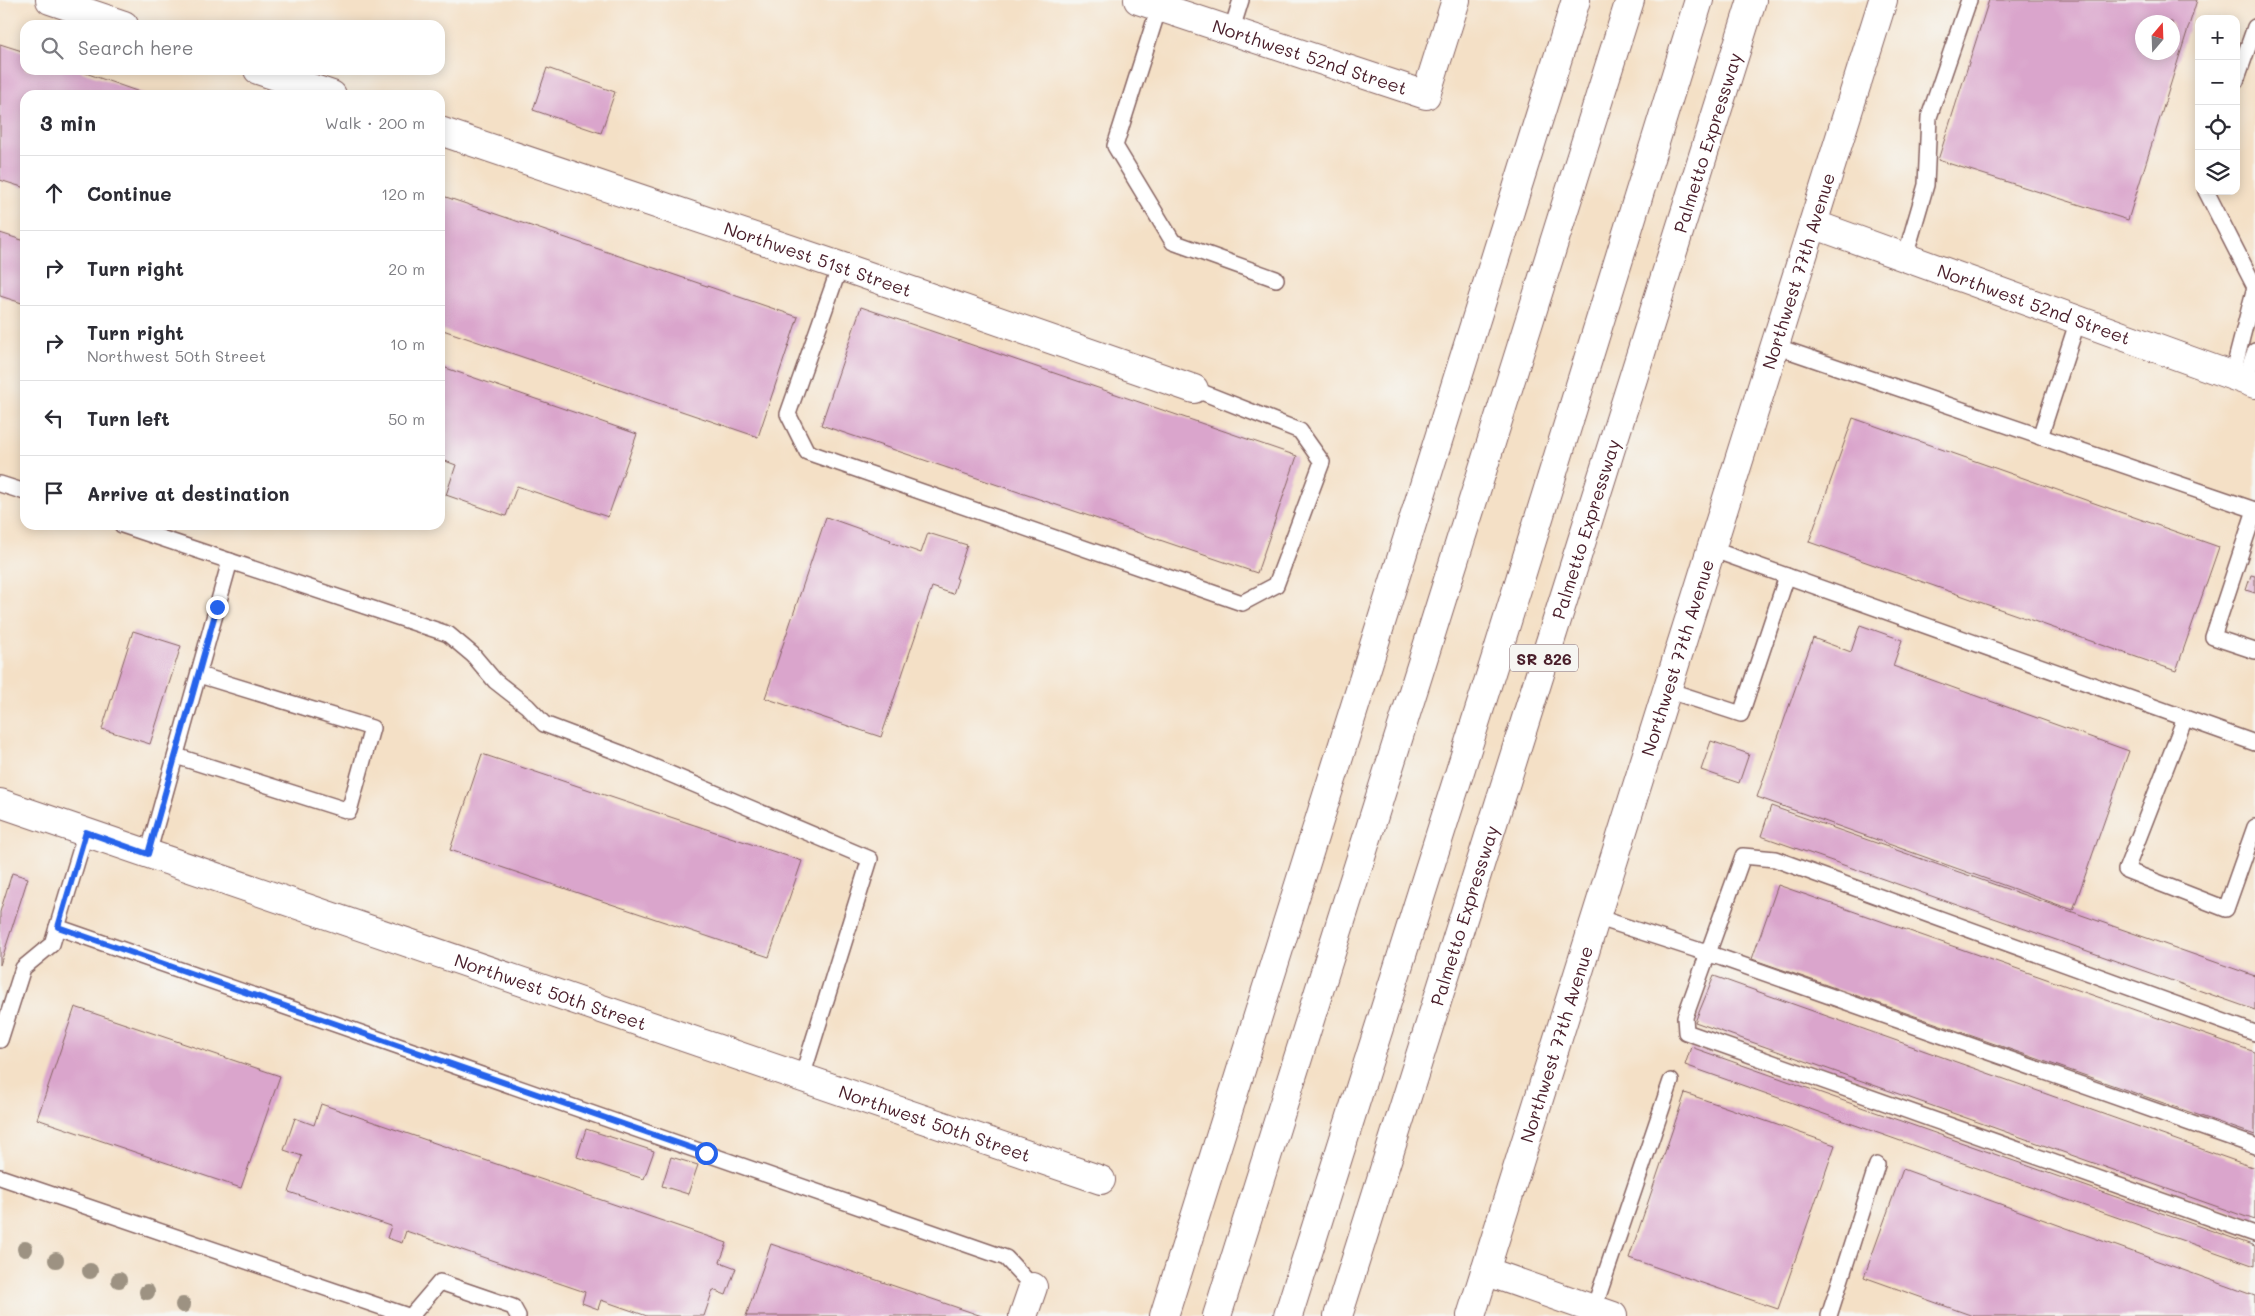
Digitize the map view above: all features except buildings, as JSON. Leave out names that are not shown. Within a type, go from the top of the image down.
[{"type":"main road","points":[[50,0],[109,20]]},
{"type":"main road","name":"Northwest 52nd Street","points":[[1148,3],[1426,95],[1456,0]]},
{"type":"main road","points":[[1164,1316],[1576,0]]},
{"type":"main road","points":[[1217,1316],[1630,0]]},
{"type":"main road","points":[[1288,1316],[1499,648],[1699,0]]},
{"type":"main road","name":"Palmetto Expressway","points":[[1338,1316],[1752,0]]},
{"type":"main road","name":"Northwest 77th Avenue","points":[[1471,1316],[1883,0]]},
{"type":"main road","points":[[273,75],[317,90]]},
{"type":"main road","name":"Northwest 51st Street","points":[[445,133],[1194,388]]},
{"type":"main road","name":"Northwest 52nd Street","points":[[1813,224],[2244,380]]},
{"type":"main road","name":"Northwest 50th Street","points":[[0,803],[1101,1180]]},
{"type":"main road","points":[[1485,1271],[1599,1314]]},
{"type":"main road","points":[[1023,1316],[1033,1287]]},
{"type":"lane","points":[[1232,30],[1241,0]]},
{"type":"lane","points":[[1905,257],[1926,185],[1929,116],[1969,0]]},
{"type":"lane","points":[[1148,3],[1116,146],[1173,242],[1276,279]]},
{"type":"lane","points":[[2240,70],[2255,27]]},
{"type":"lane","points":[[2208,195],[2254,287],[2244,380]]},
{"type":"lane","points":[[840,266],[788,414],[807,452],[1242,603],[1276,585],[1322,462],[1300,431],[1194,388]]},
{"type":"lane","points":[[2040,437],[2078,320]]},
{"type":"lane","points":[[1775,346],[2255,510],[2213,637],[2255,651]]},
{"type":"lane","points":[[2244,380],[2255,351]]},
{"type":"lane","points":[[0,484],[20,490]]},
{"type":"lane","points":[[137,530],[448,634],[473,655],[495,681],[527,706],[544,724],[623,754],[870,859],[802,1077]]},
{"type":"lane","points":[[1711,549],[2255,743]]},
{"type":"lane","points":[[148,854],[230,561]]},
{"type":"lane","points":[[1668,690],[1741,714],[1787,576]]},
{"type":"lane","points":[[176,756],[349,811],[372,728],[199,675]]},
{"type":"lane","points":[[2185,718],[2126,870],[2226,909],[2255,827]]},
{"type":"lane","points":[[0,1040],[23,968],[52,944],[86,832]]},
{"type":"lane","points":[[2255,1033],[1775,859],[1743,856],[1710,954],[1685,1017],[1686,1032],[2255,1234]]},
{"type":"lane","points":[[1596,917],[1710,954],[2255,1146]]},
{"type":"lane","points":[[58,927],[1006,1258],[1033,1287]]},
{"type":"lane","points":[[1599,1314],[1671,1081]]},
{"type":"lane","points":[[1829,1316],[1877,1165]]},
{"type":"lane","points":[[0,1177],[409,1316],[440,1282],[514,1307],[518,1316]]},
{"type":"route","points":[[217,607],[148,854],[86,832],[58,927],[706,1153]]}]
